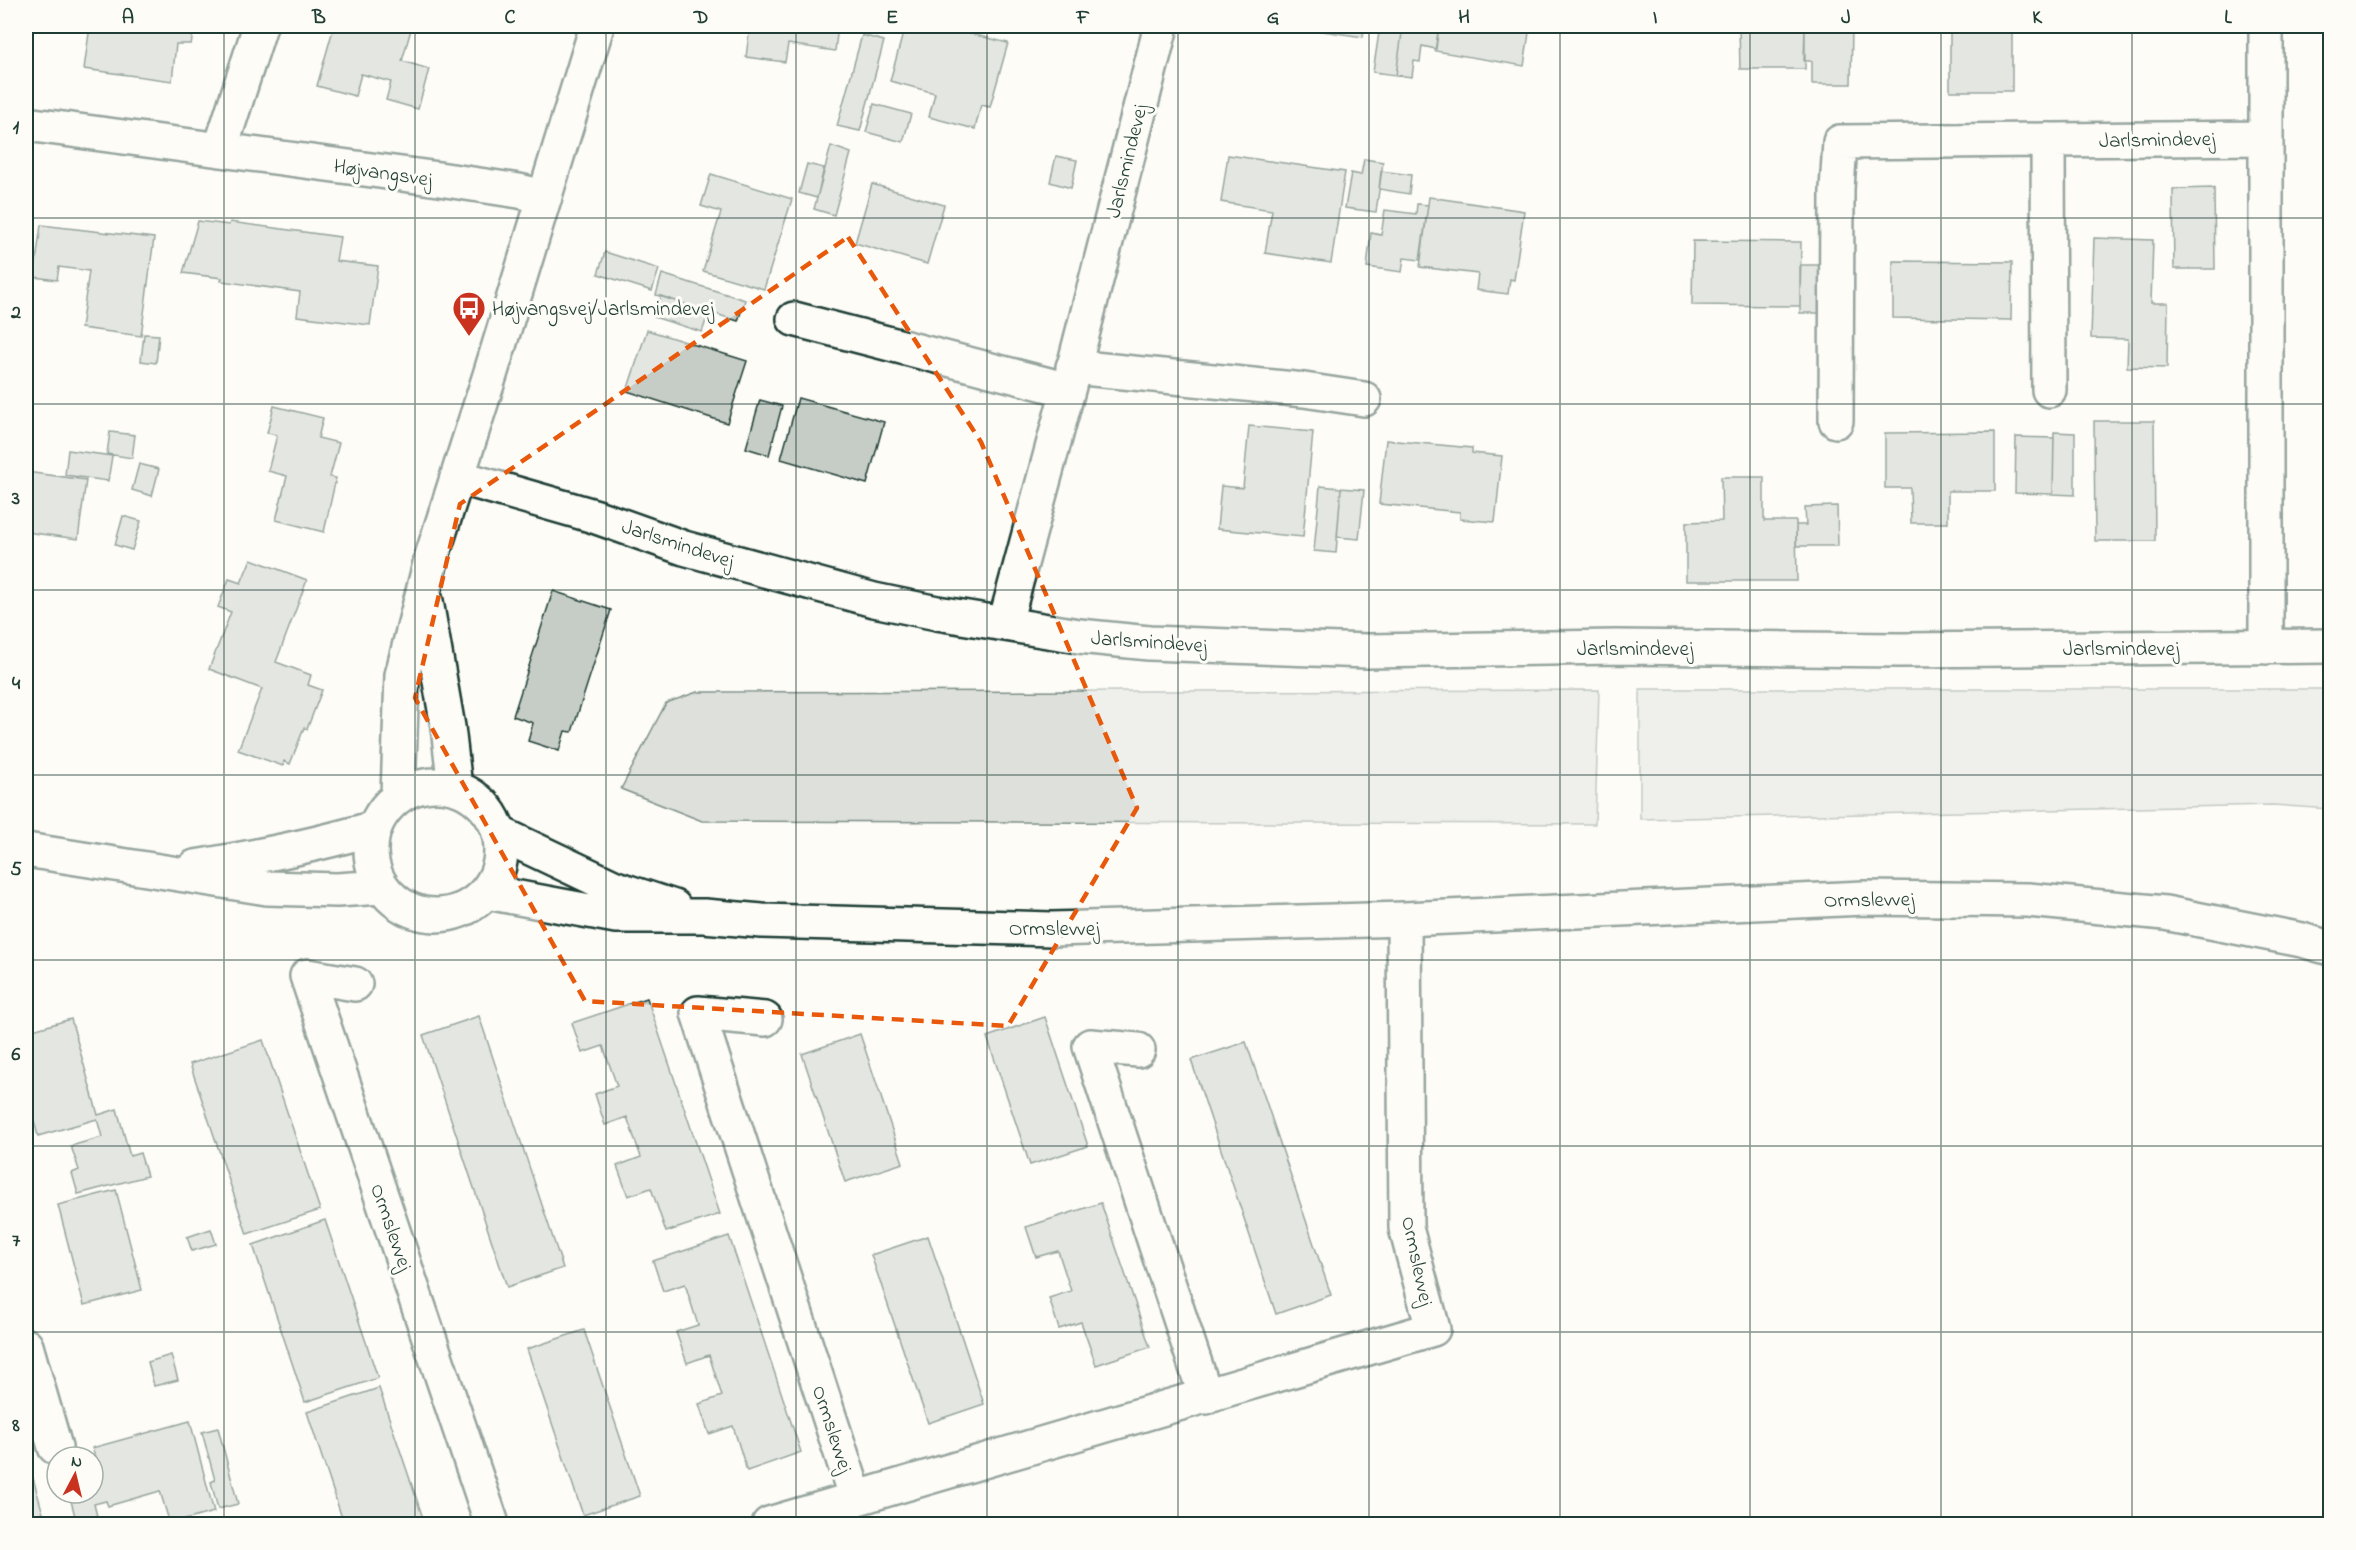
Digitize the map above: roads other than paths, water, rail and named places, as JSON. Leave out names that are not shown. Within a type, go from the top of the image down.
[{"type":"street","points":[[220,150],[260,26]]},
{"type":"street","points":[[398,796],[402,675],[432,556],[597,26]]},
{"type":"street","name":"Jarlsmindevej","points":[[1005,623],[1071,378],[1161,26]]},
{"type":"street","points":[[2266,26],[2266,647]]},
{"type":"street","name":"Højvangsvej","points":[[26,124],[519,191],[545,197]]},
{"type":"street","name":"Jarlsmindevej","points":[[1836,421],[1837,189],[1840,142],[2265,138]]},
{"type":"street","points":[[2048,140],[2049,390]]},
{"type":"street","points":[[794,319],[1071,378],[1304,390],[1364,399]]},
{"type":"street","name":"Jarlsmindevej","points":[[458,477],[594,516],[684,548],[874,600],[938,614],[1079,636],[1149,643],[1368,651],[1616,647],[1901,650],[2331,646]]},
{"type":"street","points":[[424,590],[443,696],[455,787]]},
{"type":"street","points":[[436,784],[455,787],[475,796],[490,813],[500,833],[502,854],[497,874],[487,892],[472,905],[453,914],[433,915],[413,912],[395,902],[381,887],[373,869],[370,849],[374,828],[380,816],[398,796],[416,787],[436,784]]},
{"type":"street","points":[[166,871],[269,855],[328,842],[374,828]]},
{"type":"street","name":"Ormslevvej","points":[[500,833],[613,887],[704,916]]},
{"type":"street","points":[[26,850],[267,888],[337,890],[381,887]]},
{"type":"street","name":"Ormslevvej","points":[[487,892],[616,916],[704,916],[762,921],[1052,929],[1404,919],[1864,898],[2028,900],[2165,912],[2331,948]]},
{"type":"street","name":"Ormslevvej","points":[[770,1524],[1433,1329],[1406,1228],[1404,919]]},
{"type":"street","name":"Ormslevvej","points":[[355,984],[307,976],[492,1524]]},
{"type":"street","name":"Ormslevvej","points":[[765,1019],[698,1013],[856,1499]]},
{"type":"street","points":[[1138,1050],[1090,1046],[1206,1396]]},
{"type":"street","points":[[26,1346],[54,1445]]},
{"type":"place","name":"Højvangsvej/Jarlsmindevej","points":[[469,337]]}]
